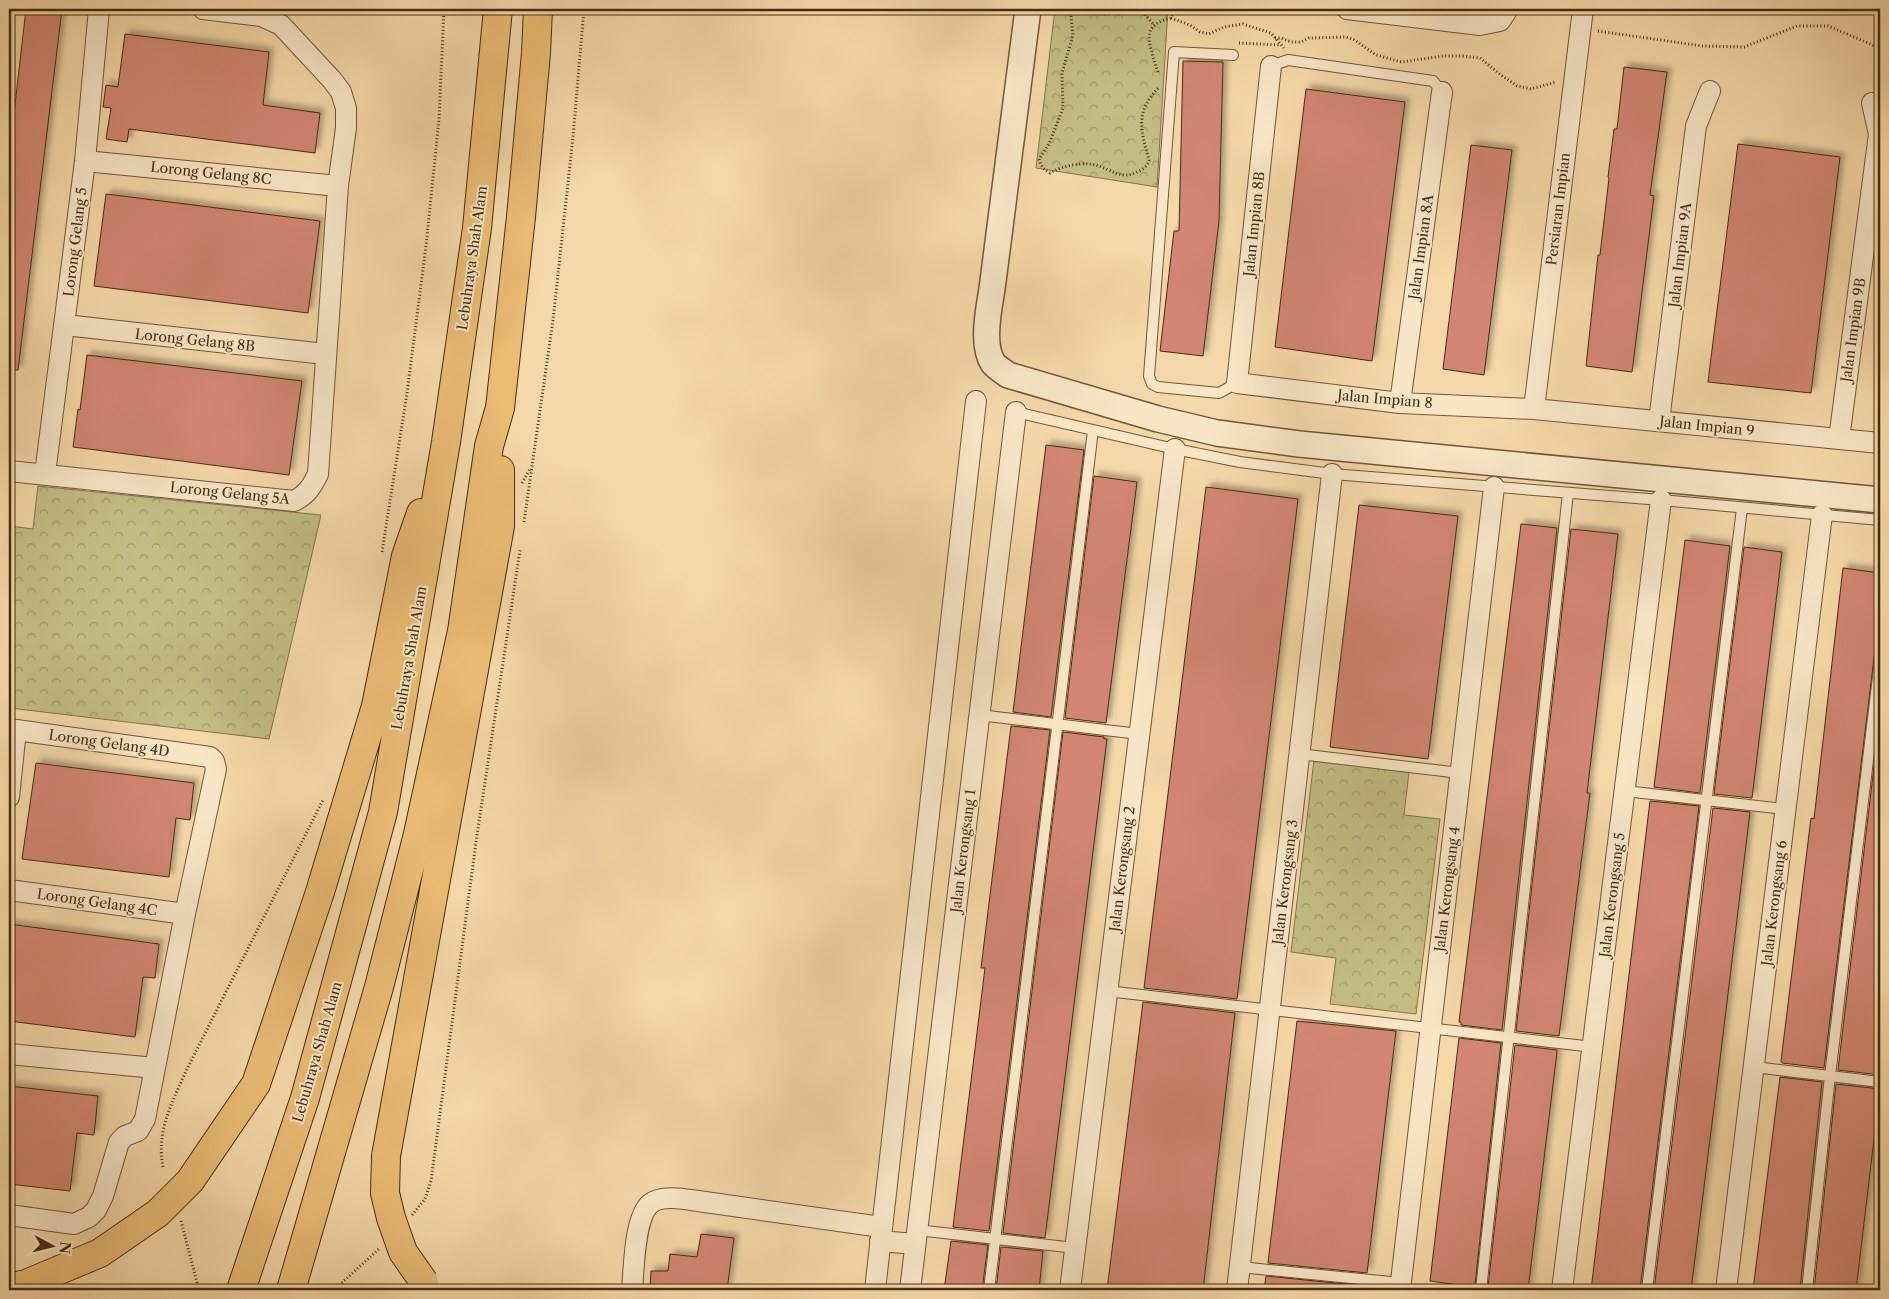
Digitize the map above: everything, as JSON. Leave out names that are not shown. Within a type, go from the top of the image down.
[{"type":"highway","points":[[477,228],[479,9]]},
{"type":"highway","name":"Lebuhraya Shah Alam","points":[[241,1290],[305,1098],[383,812],[446,442],[477,228],[498,9]]},
{"type":"highway","points":[[428,1286],[403,1252],[391,1218],[385,1193],[386,1156],[500,526],[500,408],[521,217],[536,53],[538,9]]},
{"type":"highway","points":[[291,1290],[379,987],[418,834],[462,632],[489,446],[500,408]]},
{"type":"highway","points":[[9,1288],[26,1284],[100,1253],[158,1213],[190,1181],[256,1084],[320,892],[376,706],[406,556],[446,442]]},
{"type":"street","name":"Lorong Gelang 5","points":[[45,474],[85,161],[98,9]]},
{"type":"street","name":"Lorong Gelang 5A","points":[[9,471],[294,501],[303,497],[318,474],[325,354],[338,186],[346,128],[346,108],[341,92],[333,81],[281,25],[261,16],[203,9]]},
{"type":"street","points":[[1028,9],[986,326],[988,349],[992,363],[1008,375],[1158,419],[1217,433],[1299,444],[1880,500]]},
{"type":"street","points":[[1347,9],[1480,25],[1500,21],[1508,9]]},
{"type":"street","name":"Persiaran Impian","points":[[1534,409],[1583,9]]},
{"type":"street","name":"Jalan Impian 8B","points":[[1237,383],[1279,63]]},
{"type":"street","name":"Jalan Impian 9A","points":[[1659,421],[1696,126],[1710,91]]},
{"type":"street","name":"Jalan Impian 8A","points":[[1400,403],[1442,92]]},
{"type":"street","name":"Jalan Impian 9B","points":[[1839,439],[1879,134],[1872,103]]},
{"type":"street","name":"Lorong Gelang 8C","points":[[85,161],[338,186]]},
{"type":"street","name":"Lorong Gelang 8B","points":[[65,325],[325,354]]},
{"type":"street","name":"Jalan Impian 8","points":[[1237,383],[1400,403],[1534,409]]},
{"type":"street","points":[[875,1290],[976,401]]},
{"type":"street","name":"Jalan Impian 9","points":[[1534,409],[1880,443]]},
{"type":"street","name":"Jalan Kerongsang 1","points":[[910,1290],[1016,412]]},
{"type":"street","name":"Jalan Kerongsang 2","points":[[1070,1290],[1174,448]]},
{"type":"street","name":"Jalan Kerongsang 3","points":[[1237,1290],[1332,474]]},
{"type":"street","name":"Jalan Kerongsang 4","points":[[1400,1287],[1494,487]]},
{"type":"street","name":"Jalan Kerongsang 5","points":[[1562,1290],[1661,500]]},
{"type":"street","name":"Jalan Kerongsang 6","points":[[1726,1290],[1822,515]]},
{"type":"street","points":[[9,797],[12,730]]},
{"type":"street","name":"Lorong Gelang 4D","points":[[12,730],[210,757],[214,761],[216,770],[215,780],[185,914]]},
{"type":"street","name":"Lorong Gelang 4C","points":[[9,890],[185,914]]},
{"type":"street","points":[[9,1215],[74,1224],[89,1218],[96,1210],[109,1177],[119,1142],[125,1136],[138,1131],[145,1119],[185,914]]},
{"type":"street","points":[[9,1054],[155,1068]]},
{"type":"street","points":[[632,1290],[636,1240],[643,1214],[650,1203],[663,1200],[676,1198],[691,1200],[880,1234],[916,1237]]},
{"type":"lane","points":[[1234,55],[1174,52],[1148,376],[1152,384],[1158,387],[1219,393],[1237,383]]},
{"type":"lane","points":[[1279,63],[1433,81],[1442,92]]},
{"type":"lane","points":[[1016,412],[1240,462],[1332,474],[1661,500],[1880,520]]},
{"type":"lane","points":[[989,1290],[1094,430]]},
{"type":"lane","points":[[1481,1290],[1568,493]]},
{"type":"lane","points":[[1647,1290],[1742,508]]},
{"type":"lane","points":[[1807,1290],[1830,1076],[1880,660]]},
{"type":"lane","points":[[979,715],[1139,734]]},
{"type":"lane","points":[[1300,754],[1460,773]]},
{"type":"lane","points":[[1625,791],[1785,809]]},
{"type":"lane","points":[[1107,991],[1593,1047]]},
{"type":"lane","points":[[1754,1067],[1880,1082]]},
{"type":"lane","points":[[916,1237],[995,1239],[1076,1248]]},
{"type":"lane","points":[[1240,1267],[1400,1287]]},
{"type":"path","points":[[382,556],[406,402],[426,246],[438,118],[444,9]]},
{"type":"path","points":[[1070,9],[1073,35],[1062,73],[1063,108],[1049,144],[1039,159],[1041,166],[1046,171],[1050,173],[1078,164],[1097,166],[1128,176],[1142,170],[1149,160],[1141,136],[1144,110],[1147,101],[1159,86]]},
{"type":"path","points":[[1084,9],[1094,13],[1106,14],[1120,10],[1138,12],[1144,14],[1154,25]]},
{"type":"path","points":[[1171,18],[1175,9]]},
{"type":"path","points":[[1160,78],[1148,39],[1150,30],[1154,25],[1171,18],[1190,25],[1200,32],[1209,34],[1224,27],[1243,24],[1271,33],[1288,53],[1279,63]]},
{"type":"path","points":[[1580,29],[1702,46],[1744,47],[1798,26],[1828,26],[1880,48]]},
{"type":"path","points":[[1275,38],[1302,42],[1309,38],[1345,37],[1353,39],[1376,55],[1402,62],[1443,56],[1480,58],[1518,86],[1531,89],[1574,79]]},
{"type":"path","points":[[163,1167],[161,1138],[167,1115],[186,1071],[327,792]]},
{"type":"path","points":[[179,1216],[199,1290]]},
{"type":"path","points":[[334,1290],[350,1276]]},
{"type":"green space","points":[[1055,9],[1168,9],[1157,187],[1036,168]]},
{"type":"green space","points":[[38,486],[321,515],[269,739],[10,708],[14,669],[9,668],[9,526],[33,529]]},
{"type":"green space","points":[[1314,760],[1409,772],[1404,815],[1440,819],[1416,1014],[1330,1004],[1336,958],[1291,952]]},
{"type":"building","points":[[26,9],[62,9],[18,370],[9,370],[9,157]]},
{"type":"building","points":[[125,34],[269,52],[263,105],[320,113],[315,153],[129,129],[127,142],[106,139],[111,108],[103,107],[106,85],[118,87]]},
{"type":"building","points":[[1183,61],[1223,62],[1219,221],[1203,356],[1160,351],[1174,231],[1179,231]]},
{"type":"building","points":[[1624,67],[1667,72],[1650,195],[1654,196],[1632,372],[1586,366],[1614,129],[1617,129]]},
{"type":"building","points":[[1306,89],[1405,102],[1372,361],[1275,347]]},
{"type":"building","points":[[1738,144],[1840,157],[1811,393],[1708,382]]},
{"type":"building","points":[[1471,145],[1512,150],[1484,375],[1443,369]]},
{"type":"building","points":[[106,194],[320,221],[308,313],[94,286]]},
{"type":"building","points":[[87,355],[302,381],[289,475],[73,447]]},
{"type":"building","points":[[1046,445],[1084,450],[1051,717],[1013,712]]},
{"type":"building","points":[[1094,476],[1137,482],[1106,723],[1065,718]]},
{"type":"building","points":[[1206,487],[1298,499],[1237,999],[1144,988]]},
{"type":"building","points":[[1359,505],[1458,516],[1428,759],[1330,747]]},
{"type":"building","points":[[1521,524],[1557,528],[1502,1030],[1461,1025],[1461,1022],[1459,1022]]},
{"type":"building","points":[[1571,529],[1618,534],[1587,793],[1590,793],[1559,1036],[1516,1031]]},
{"type":"building","points":[[1685,540],[1730,546],[1700,793],[1654,787]]},
{"type":"building","points":[[1744,547],[1782,552],[1752,798],[1714,794]]},
{"type":"building","points":[[1843,568],[1880,573],[1880,609],[1824,1068],[1782,1063],[1781,1061],[1811,818],[1814,819]]},
{"type":"building","points":[[1880,716],[1880,1075],[1838,1070]]},
{"type":"building","points":[[1011,726],[1050,730],[989,1231],[953,1227],[985,968],[981,968]]},
{"type":"building","points":[[1063,732],[1104,737],[1104,739],[1107,739],[1045,1238],[1003,1233]]},
{"type":"building","points":[[36,763],[194,783],[190,820],[176,818],[169,877],[22,859]]},
{"type":"building","points":[[1650,801],[1699,806],[1640,1290],[1591,1290]]},
{"type":"building","points":[[1713,808],[1750,812],[1719,1068],[1691,1290],[1654,1290]]},
{"type":"building","points":[[9,924],[159,944],[155,978],[143,977],[135,1037],[9,1021]]},
{"type":"building","points":[[1143,1002],[1235,1013],[1203,1290],[1107,1290]]},
{"type":"building","points":[[1297,1021],[1396,1031],[1367,1273],[1268,1263]]},
{"type":"building","points":[[1459,1038],[1501,1043],[1475,1285],[1472,1285],[1472,1287],[1430,1281]]},
{"type":"building","points":[[1515,1045],[1557,1050],[1528,1290],[1488,1287]]},
{"type":"building","points":[[1780,1077],[1822,1082],[1800,1290],[1753,1290]]},
{"type":"building","points":[[1836,1084],[1880,1089],[1856,1290],[1814,1290]]},
{"type":"building","points":[[9,1086],[98,1096],[94,1135],[77,1133],[70,1191],[9,1184]]},
{"type":"building","points":[[701,1234],[734,1238],[727,1290],[650,1290],[651,1271],[668,1271],[670,1254],[697,1257]]},
{"type":"building","points":[[951,1241],[988,1245],[982,1290],[944,1290]]},
{"type":"building","points":[[1001,1247],[1043,1251],[1039,1290],[996,1290]]},
{"type":"building","points":[[1266,1276],[1365,1286],[1365,1290],[1264,1290]]}]
